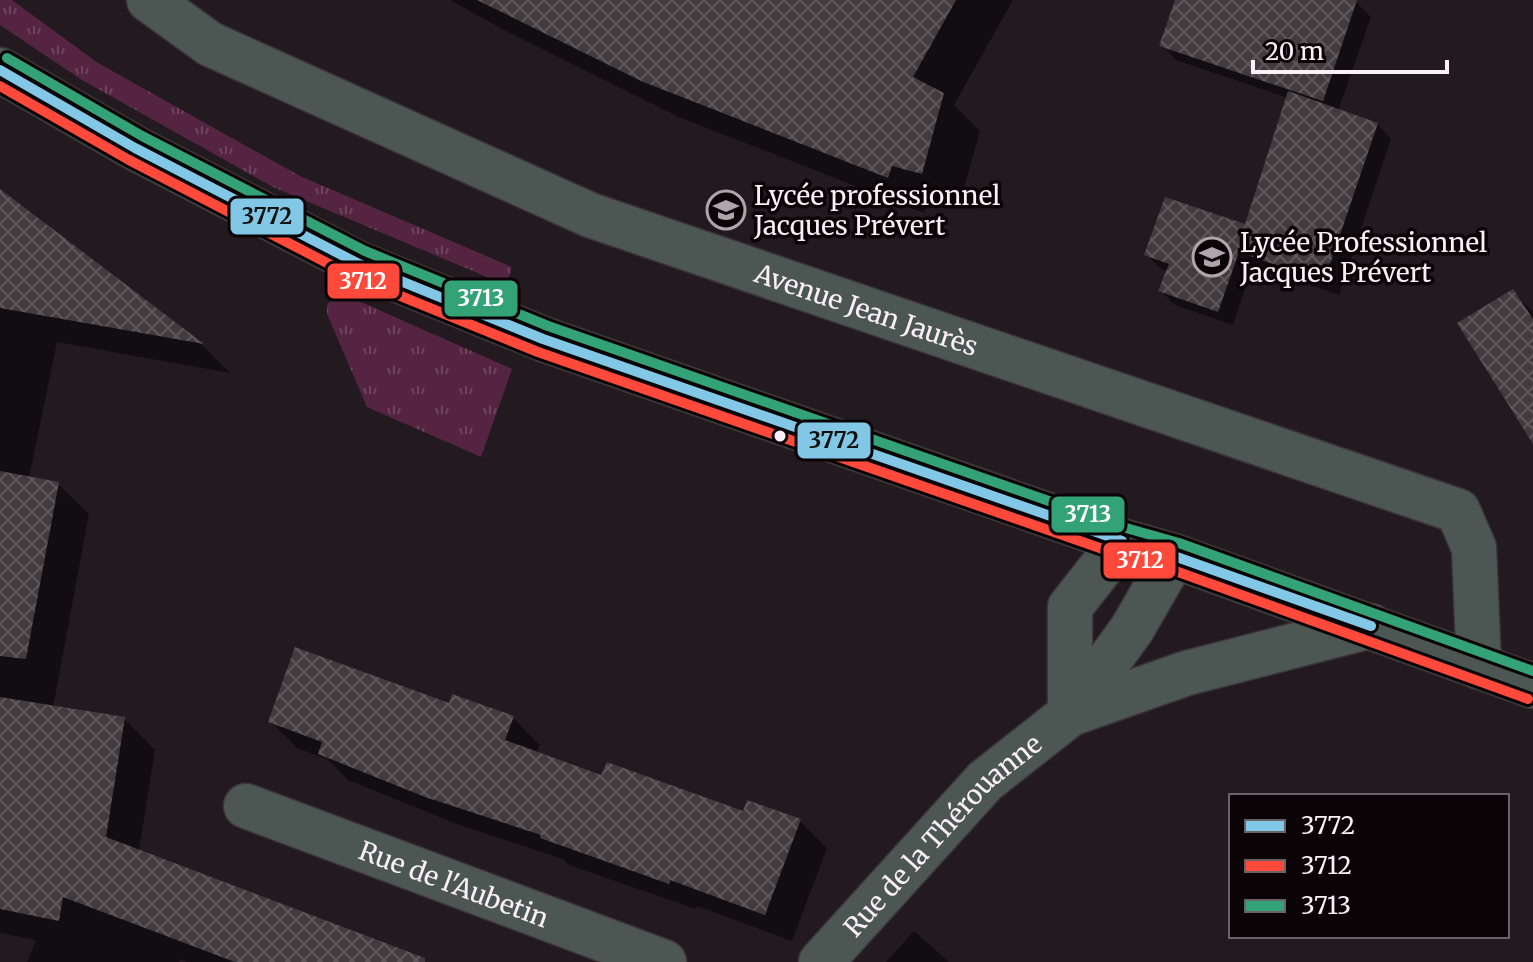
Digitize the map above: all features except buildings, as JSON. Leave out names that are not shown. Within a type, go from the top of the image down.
[{"type":"street","name":"Avenue Jean Jaurès","points":[[149,0],[210,44],[590,215],[1458,511],[1474,548],[1479,667]]},
{"type":"street","points":[[0,70],[135,148],[359,264],[543,339],[1122,541],[1174,556],[1533,686]]},
{"type":"street","points":[[1070,714],[1070,607],[1122,541]]},
{"type":"street","name":"Rue de la Thérouanne","points":[[821,962],[985,781],[1070,714],[1132,629],[1174,556]]},
{"type":"street","name":"Rue de la Thérouanne","points":[[1070,714],[1187,673],[1371,626]]},
{"type":"street","name":"Rue de l'Aubetin","points":[[246,806],[664,962]]},
{"type":"green space","points":[[0,0],[12,0],[98,63],[300,176],[512,267],[506,285],[273,187],[82,80],[0,25]]},
{"type":"green space","points":[[345,295],[512,369],[481,457],[367,407],[327,314],[327,305],[335,296]]},
{"type":"transit line","name":"3713","points":[[7,58],[142,136],[365,251],[548,326],[1126,528],[1179,543],[1533,671]]},
{"type":"transit line","name":"3772","points":[[0,70],[135,148],[359,264],[543,339],[1122,541]]},
{"type":"transit line","name":"3712","points":[[0,86],[129,160],[354,277],[538,352],[1117,554],[1170,569],[1528,699]]},
{"type":"transit line","name":"3772","points":[[1174,556],[1371,626]]},
{"type":"place","name":"Lycée professionnel Jacques Prévert","points":[[726,210]]},
{"type":"place","name":"Lycée Professionnel Jacques Prévert","points":[[1212,257]]}]
